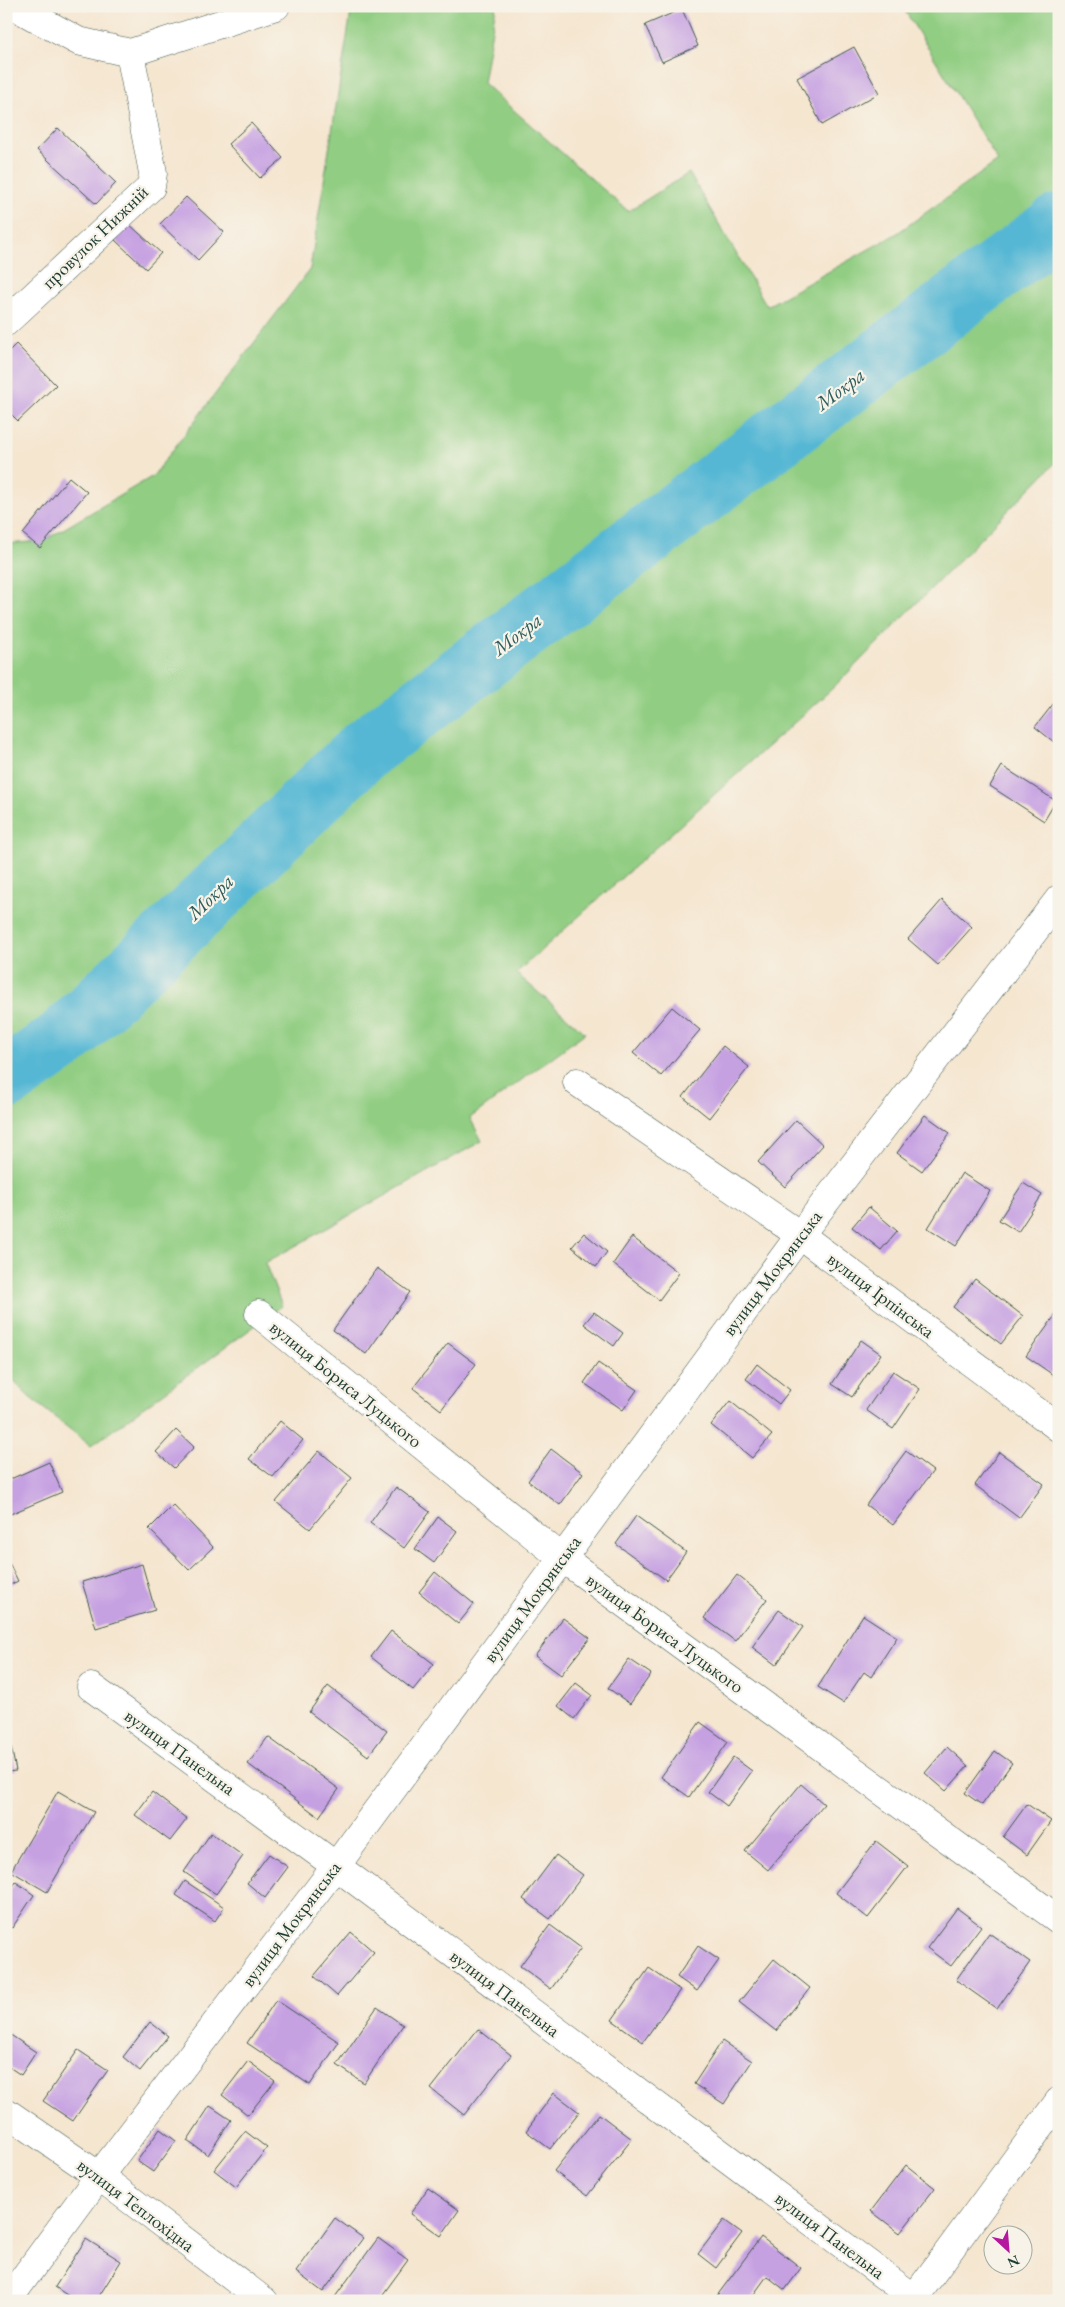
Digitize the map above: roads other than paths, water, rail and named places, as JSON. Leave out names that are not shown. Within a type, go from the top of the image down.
[{"type":"street","points":[[14,6],[78,41],[130,53],[276,6]]},
{"type":"street","name":"провулок Нижній","points":[[6,322],[150,187],[153,173],[130,53]]},
{"type":"street","name":"вулиця Мокрянська","points":[[7,2301],[99,2176],[336,1866],[800,1234],[1056,910]]},
{"type":"street","name":"вулиця Ірпінська","points":[[576,1082],[800,1234],[1059,1428]]},
{"type":"street","name":"вулиця Бориса Луцького","points":[[259,1314],[562,1558],[1059,1920]]},
{"type":"street","name":"вулиця Панельна","points":[[90,1687],[336,1866],[915,2300]]},
{"type":"street","points":[[915,2300],[1059,2101]]},
{"type":"street","name":"вулиця Теплохідна","points":[[6,2112],[99,2176],[264,2301]]},
{"type":"waterway","name":"Мокра","points":[[6,1079],[61,1041],[365,749],[1059,224]]}]
